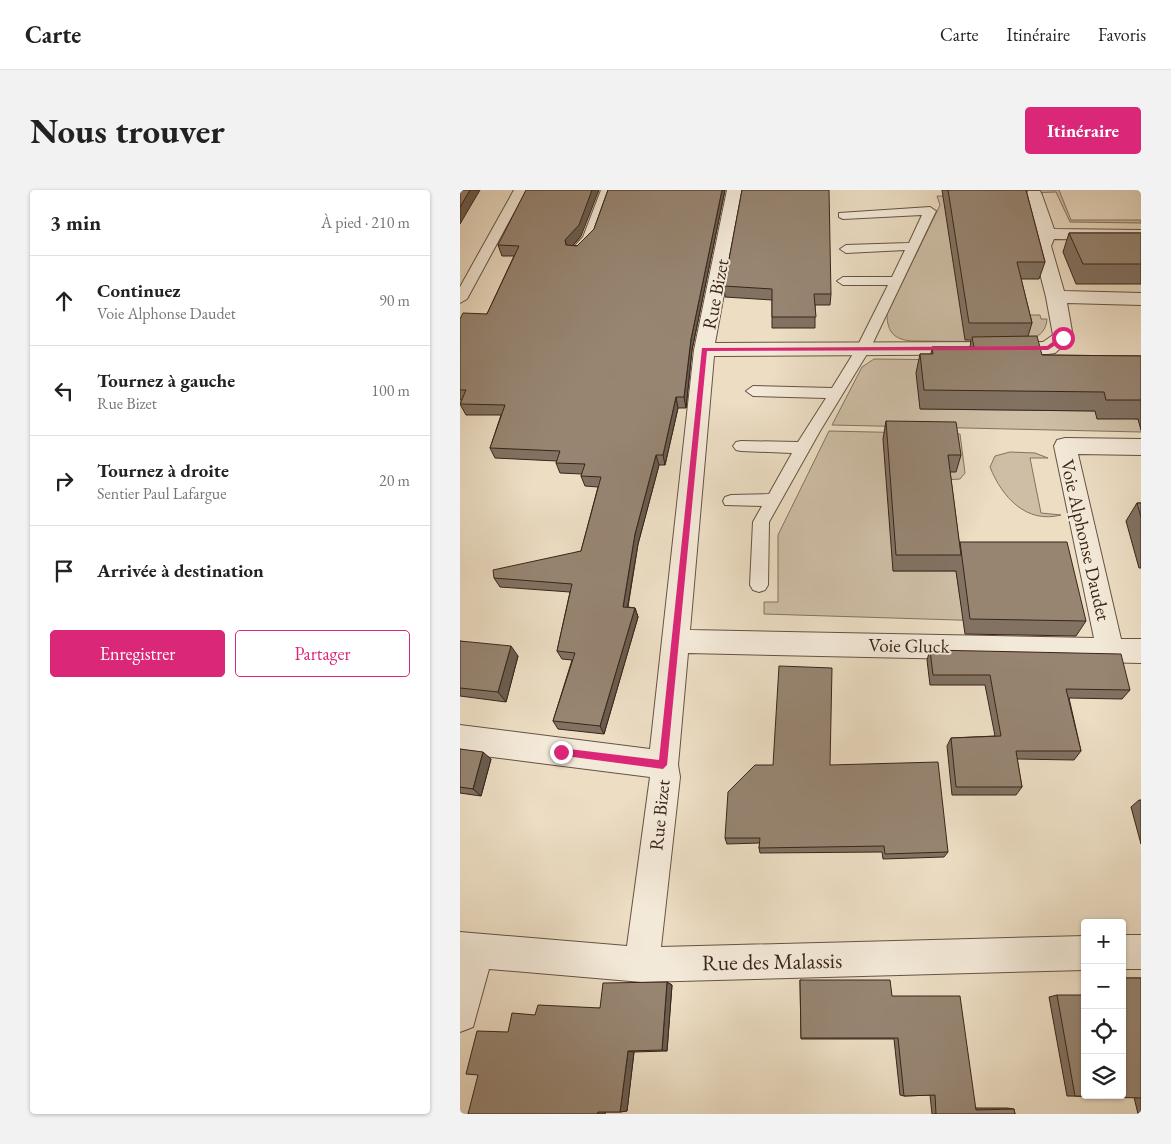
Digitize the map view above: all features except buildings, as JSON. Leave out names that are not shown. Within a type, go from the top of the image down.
[{"type":"street","name":"Rue Bizet","points":[[642,964],[665,777],[663,765],[704,350],[735,190]]},
{"type":"street","points":[[704,350],[1048,348],[1063,338],[1056,297],[1042,246],[1047,234],[1034,195]]},
{"type":"street","points":[[1047,234],[1141,235]]},
{"type":"street","points":[[1056,297],[1141,298]]},
{"type":"street","name":"Voie Alphonse Daudet","points":[[1110,649],[1065,446],[1141,447]]},
{"type":"street","name":"Voie Gluck","points":[[676,641],[1141,650]]},
{"type":"street","points":[[460,739],[663,765]]},
{"type":"street","points":[[460,1014],[468,950]]},
{"type":"street","name":"Rue des Malassis","points":[[468,950],[642,964],[1081,953]]},
{"type":"street","points":[[1126,952],[1141,952]]},
{"type":"lane","points":[[460,298],[520,190]]},
{"type":"lane","points":[[575,252],[589,238],[607,190]]},
{"type":"lane","points":[[759,585],[761,522],[802,448],[863,349],[930,211],[843,215]]},
{"type":"lane","points":[[846,249],[914,246]]},
{"type":"lane","points":[[843,281],[896,280]]},
{"type":"lane","points":[[753,391],[836,393]]},
{"type":"lane","points":[[740,446],[802,448]]},
{"type":"lane","points":[[731,501],[774,500]]},
{"type":"shaded area","points":[[944,190],[1059,190],[1071,220],[1141,220],[1141,223],[1070,222],[1056,192],[996,194],[971,215],[1029,315],[1040,315],[1041,319],[1047,319],[1042,333],[1035,338],[1021,342],[913,341],[901,339],[890,331],[887,314],[940,205],[937,196],[946,196]]},
{"type":"shaded area","points":[[874,359],[965,360],[920,409],[1095,411],[1141,420],[1141,432],[832,425],[862,367]]},
{"type":"shaded area","points":[[829,431],[960,434],[965,473],[960,479],[944,480],[953,450],[893,571],[956,571],[962,609],[1053,623],[764,614],[764,602],[778,602],[778,535]]},
{"type":"shaded area","points":[[1010,452],[1035,453],[1048,458],[1030,458],[1041,513],[1061,515],[1037,516],[1026,512],[1009,498],[1001,488],[990,467],[995,456]]},
{"type":"route","points":[[561,752],[663,765],[704,350],[1048,348],[1063,338]]}]
